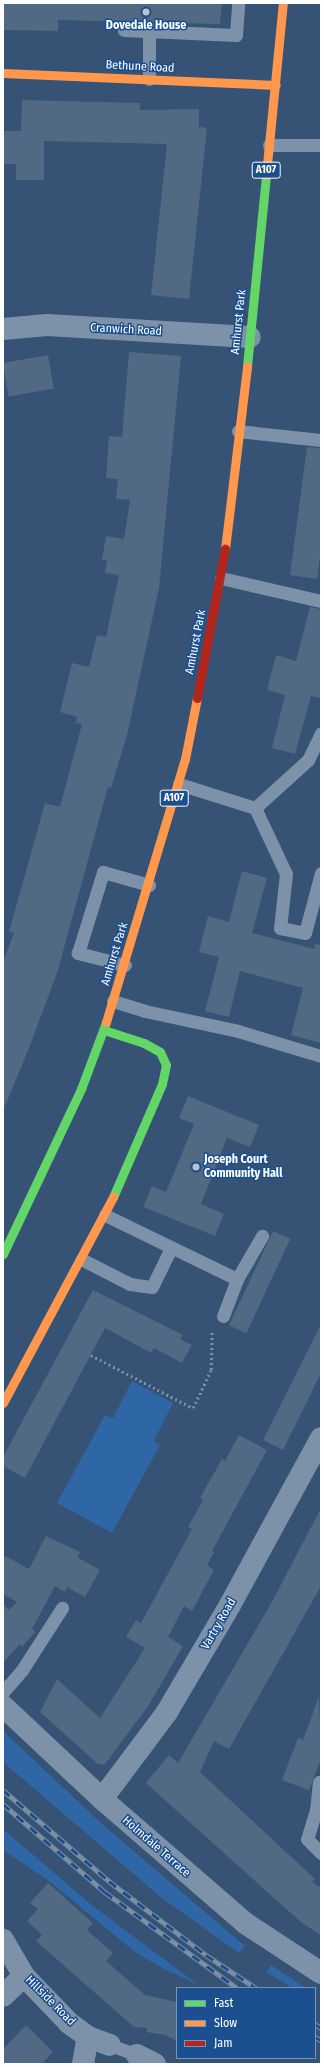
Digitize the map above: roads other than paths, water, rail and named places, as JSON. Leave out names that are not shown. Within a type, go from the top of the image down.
[{"type":"main road","name":"Amhurst Park","points":[[6,1240],[81,1089],[104,1030],[179,784],[221,578],[250,337],[283,3]]},
{"type":"main road","name":"Bethune Road","points":[[3,73],[276,85]]},
{"type":"main road","points":[[3,1403],[83,1260],[105,1216],[162,1084],[166,1065],[160,1052],[144,1043],[104,1030]]},
{"type":"street","name":"Cranwich Road","points":[[3,329],[47,325],[250,337]]},
{"type":"street","name":"Vartry Road","points":[[102,1799],[167,1712],[230,1605],[321,1438]]},
{"type":"street","name":"Holmdale Terrace","points":[[3,1706],[102,1799],[245,1923],[321,1973]]},
{"type":"street","name":"Hillside Road","points":[[3,1940],[24,1976],[69,2023],[88,2037],[110,2045]]},
{"type":"street","points":[[3,1996],[24,1976]]},
{"type":"street","points":[[82,2064],[88,2037]]},
{"type":"lane","points":[[124,30],[236,34],[238,3]]},
{"type":"lane","points":[[149,31],[149,79]]},
{"type":"lane","points":[[269,145],[321,145]]},
{"type":"lane","points":[[238,431],[321,440]]},
{"type":"lane","points":[[221,578],[321,601]]},
{"type":"lane","points":[[255,808],[308,760],[321,733]]},
{"type":"lane","points":[[179,784],[255,808],[286,874],[280,928],[306,933],[321,873]]},
{"type":"lane","points":[[125,965],[78,953],[103,872],[149,884]]},
{"type":"lane","points":[[113,1001],[145,1011],[238,1031],[321,1056]]},
{"type":"lane","points":[[105,1216],[237,1279]]},
{"type":"lane","points":[[223,1316],[237,1279],[262,1236]]},
{"type":"lane","points":[[83,1260],[130,1284],[152,1287],[170,1248]]},
{"type":"lane","points":[[3,1692],[22,1670],[62,1608]]},
{"type":"lane","points":[[319,1782],[316,1810],[307,1839],[321,1853]]},
{"type":"lane","name":"Hillside Road","points":[[110,2045],[146,2059]]},
{"type":"railway","points":[[3,1790],[109,1881],[206,1955],[254,1987]]},
{"type":"railway","points":[[3,1804],[105,1892],[236,1987]]},
{"type":"railway","points":[[316,2025],[321,2028]]},
{"type":"railway","points":[[316,2038],[321,2040]]},
{"type":"place","name":"Dovedale House","points":[[146,12]]},
{"type":"place","name":"Joseph Court Community Hall","points":[[196,1167]]}]
